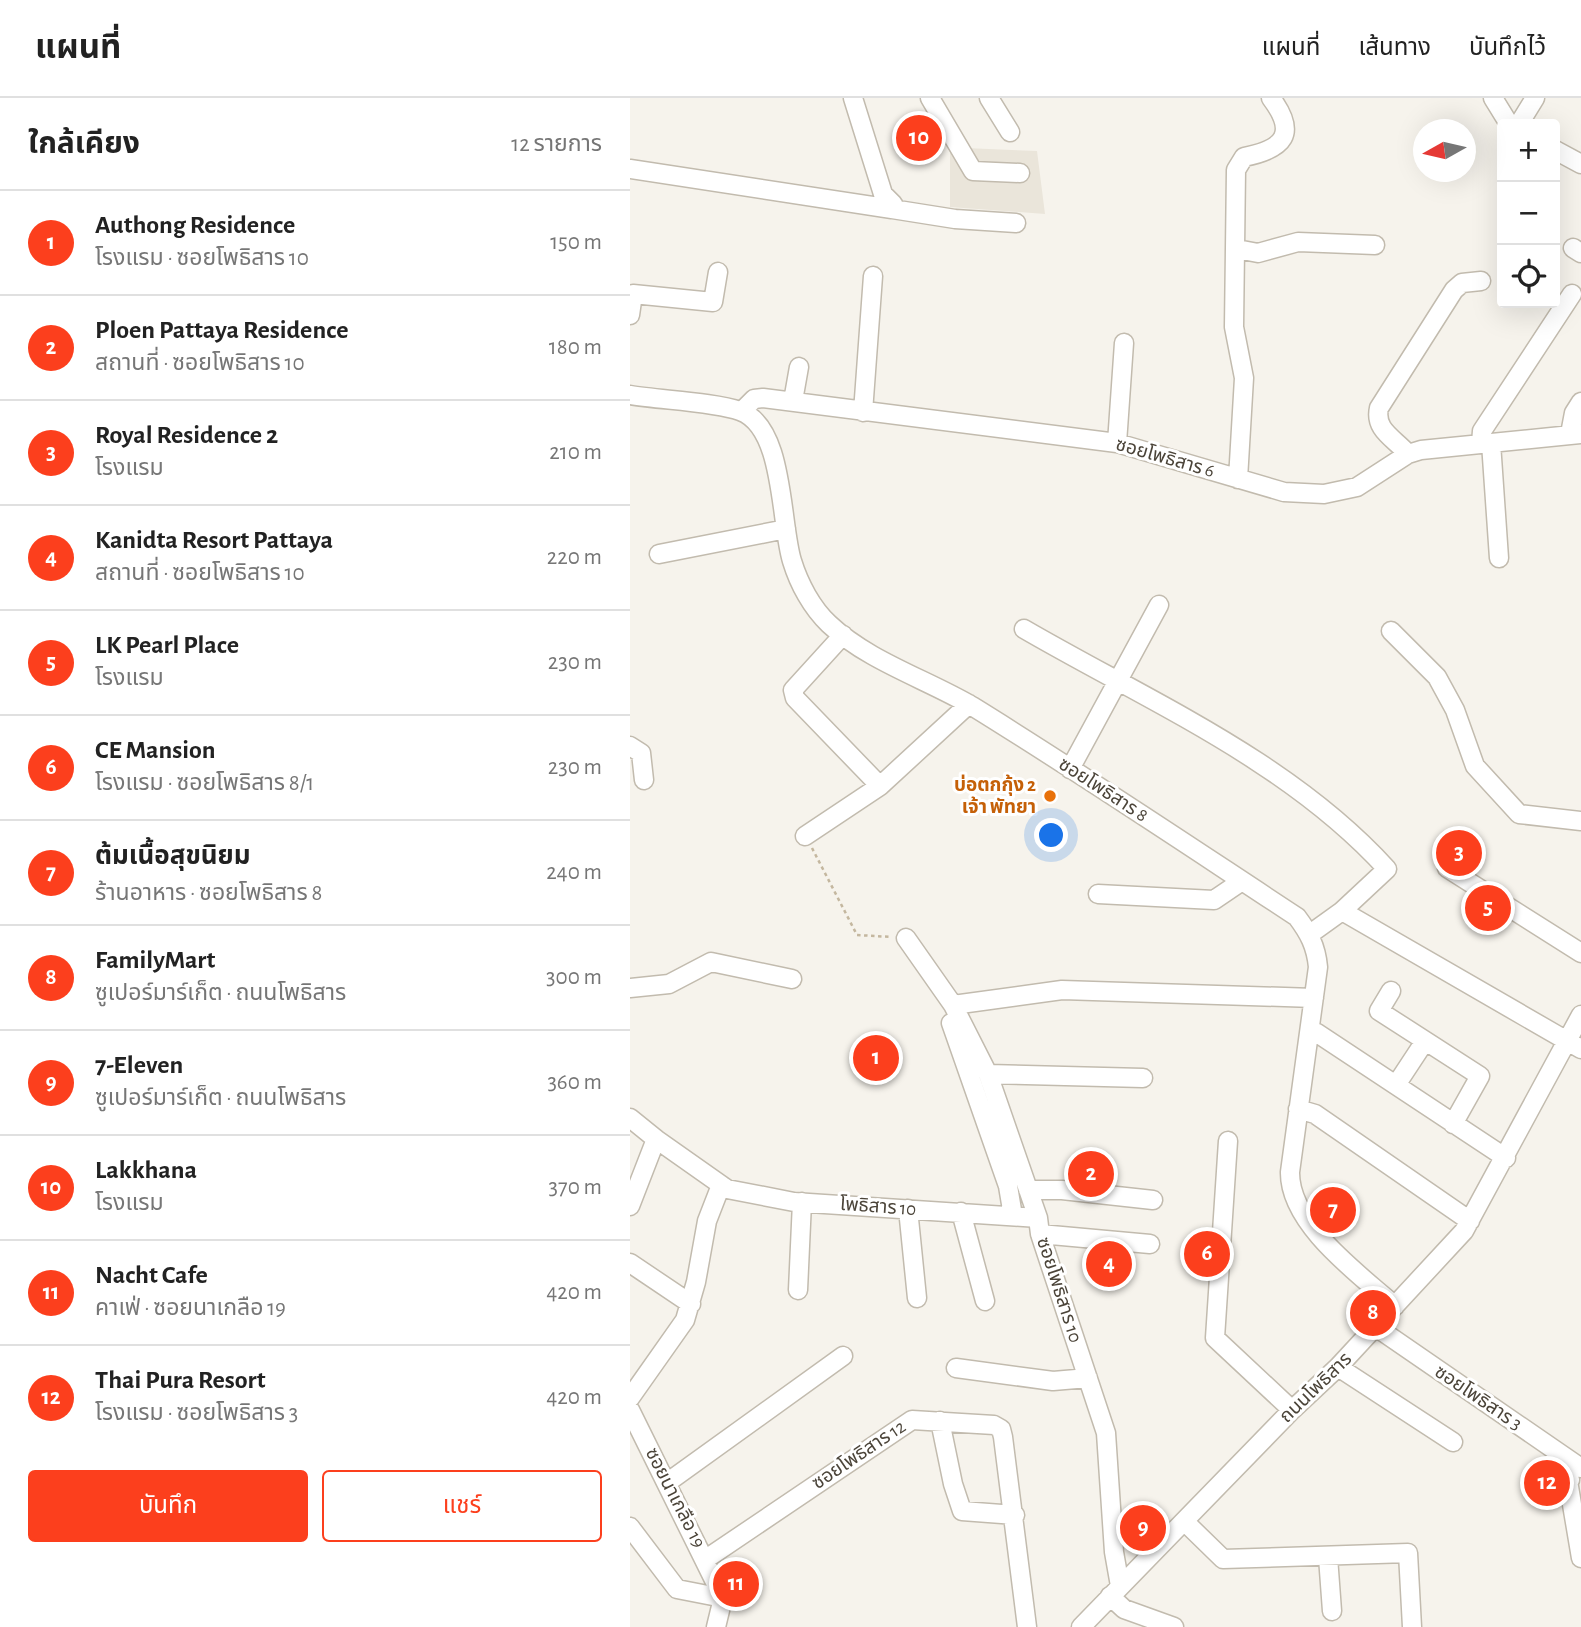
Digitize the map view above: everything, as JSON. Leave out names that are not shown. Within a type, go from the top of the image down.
[{"type":"street","points":[[853,98],[883,194],[893,204],[892,209]]},
{"type":"street","points":[[930,98],[973,171],[1020,173]]},
{"type":"street","points":[[989,98],[1010,132]]},
{"type":"street","points":[[1238,479],[1244,378],[1234,327],[1236,170],[1244,157],[1274,149],[1282,140],[1285,124],[1283,113],[1272,98]]},
{"type":"street","points":[[1493,98],[1506,119]]},
{"type":"street","points":[[1522,119],[1535,98]]},
{"type":"street","points":[[1560,153],[1581,164]]},
{"type":"street","points":[[630,169],[892,209],[1016,223]]},
{"type":"street","points":[[1237,249],[1258,253],[1298,242],[1375,245]]},
{"type":"street","points":[[630,315],[633,294],[713,302],[718,272]]},
{"type":"street","points":[[863,412],[873,276]]},
{"type":"street","points":[[1408,454],[1380,429],[1377,419],[1379,408],[1454,290],[1462,283],[1481,281]]},
{"type":"street","points":[[1499,558],[1486,443],[1482,431],[1572,294]]},
{"type":"street","points":[[1117,443],[1124,343]]},
{"type":"street","points":[[793,401],[799,367]]},
{"type":"street","points":[[630,395],[742,411]]},
{"type":"street","name":"ซอยโพธิสาร 6","points":[[742,411],[754,399],[793,401],[1117,443],[1284,492],[1324,494],[1357,487],[1408,454],[1432,447],[1575,434]]},
{"type":"street","points":[[1575,434],[1574,413],[1581,402]]},
{"type":"street","name":"ซอยโพธิสาร 8","points":[[742,411],[757,426],[773,452],[792,559],[811,603],[831,626],[969,704],[1297,917],[1310,934]]},
{"type":"street","points":[[659,554],[786,529]]},
{"type":"street","points":[[1070,769],[1159,605]]},
{"type":"street","points":[[1024,629],[1220,739],[1305,794],[1387,869],[1342,911],[1310,934],[1317,950],[1318,967],[1290,1172],[1292,1194],[1302,1213],[1331,1248],[1395,1306]]},
{"type":"street","points":[[1391,631],[1437,677],[1455,710],[1475,766],[1519,814],[1581,821]]},
{"type":"street","points":[[843,635],[793,690],[795,698],[880,786]]},
{"type":"street","points":[[805,836],[880,786],[969,704]]},
{"type":"street","points":[[630,746],[642,752],[645,780]]},
{"type":"street","points":[[1447,868],[1581,953]]},
{"type":"street","points":[[1098,894],[1214,900],[1242,881]]},
{"type":"street","points":[[1342,911],[1574,1046]]},
{"type":"street","name":"ซอยโพธิสาร 10","points":[[906,938],[953,1005],[988,1074],[1107,1433],[1115,1591]]},
{"type":"street","points":[[630,988],[669,984],[711,962],[792,979]]},
{"type":"street","points":[[927,985],[956,1036],[1008,1186],[1013,1216]]},
{"type":"street","points":[[953,1005],[1062,990],[1314,998]]},
{"type":"street","points":[[1391,991],[1379,1011],[1480,1076],[1452,1124]]},
{"type":"street","name":"ถนนโพธิสาร","points":[[1081,1627],[1292,1410],[1338,1367],[1470,1221],[1574,1046],[1581,1015]]},
{"type":"street","points":[[1310,1031],[1317,1033],[1506,1158]]},
{"type":"street","points":[[1396,1085],[1425,1041]]},
{"type":"street","points":[[988,1074],[1143,1079]]},
{"type":"street","points":[[1298,1109],[1315,1114],[1470,1221]]},
{"type":"street","name":"โพธิสาร 10","points":[[630,1118],[721,1185],[734,1191],[802,1202],[1013,1216],[1039,1226],[1150,1244]]},
{"type":"street","points":[[630,1206],[656,1139]]},
{"type":"street","points":[[1228,1140],[1215,1338],[1292,1410]]},
{"type":"street","points":[[630,1398],[685,1321],[691,1304],[701,1245],[721,1185]]},
{"type":"street","points":[[1028,1191],[1062,1190],[1153,1200]]},
{"type":"street","points":[[798,1290],[802,1202]]},
{"type":"street","points":[[908,1209],[917,1298]]},
{"type":"street","points":[[961,1212],[985,1301]]},
{"type":"street","points":[[630,1263],[691,1304]]},
{"type":"street","name":"ซอยโพธิสาร 3","points":[[1376,1327],[1564,1457],[1576,1474]]},
{"type":"street","points":[[668,1482],[843,1356]]},
{"type":"street","points":[[1338,1367],[1453,1442]]},
{"type":"street","points":[[956,1368],[1053,1381],[1088,1378]]},
{"type":"street","name":"ซอยนาเกลือ 19","points":[[630,1410],[668,1482],[723,1598]]},
{"type":"street","name":"ซอยโพธิสาร 12","points":[[706,1559],[912,1420],[994,1425],[1001,1429],[1015,1515],[1027,1627]]},
{"type":"street","points":[[940,1421],[953,1484],[962,1511],[1015,1515]]},
{"type":"street","points":[[630,1451],[644,1437]]},
{"type":"street","points":[[1552,1484],[1576,1474],[1581,1558]]},
{"type":"street","points":[[1184,1521],[1223,1559],[1328,1558],[1408,1553],[1412,1627]]},
{"type":"street","points":[[630,1527],[677,1589],[723,1598],[716,1627]]},
{"type":"street","points":[[1328,1558],[1332,1612]]},
{"type":"street","points":[[1115,1591],[1131,1627]]},
{"type":"street","points":[[1124,1609],[1174,1627]]},
{"type":"path","points":[[805,836],[857,935],[906,938]]},
{"type":"shaded area","points":[[950,140],[965,148],[1037,151],[1045,214],[950,207]]},
{"type":"place","name":"Lakkhana","points":[[919,138]]},
{"type":"place","name":"บ่อตกกุ้ง 2 เจ้า พัทยา","points":[[1050,796]]},
{"type":"place","name":"Royal Residence 2","points":[[1459,853]]},
{"type":"place","name":"LK Pearl Place","points":[[1488,908]]},
{"type":"place","name":"Authong Residence","points":[[876,1058]]},
{"type":"place","name":"Ploen Pattaya Residence","points":[[1091,1174]]},
{"type":"place","name":"ต้มเนื้อสุขนิยม","points":[[1333,1210]]},
{"type":"place","name":"CE Mansion","points":[[1207,1254]]},
{"type":"place","name":"Kanidta Resort Pattaya","points":[[1109,1264]]},
{"type":"place","name":"FamilyMart","points":[[1373,1313]]},
{"type":"place","name":"Thai Pura Resort","points":[[1547,1483]]},
{"type":"place","name":"7-Eleven","points":[[1143,1528]]},
{"type":"place","name":"Nacht Cafe","points":[[736,1584]]}]
